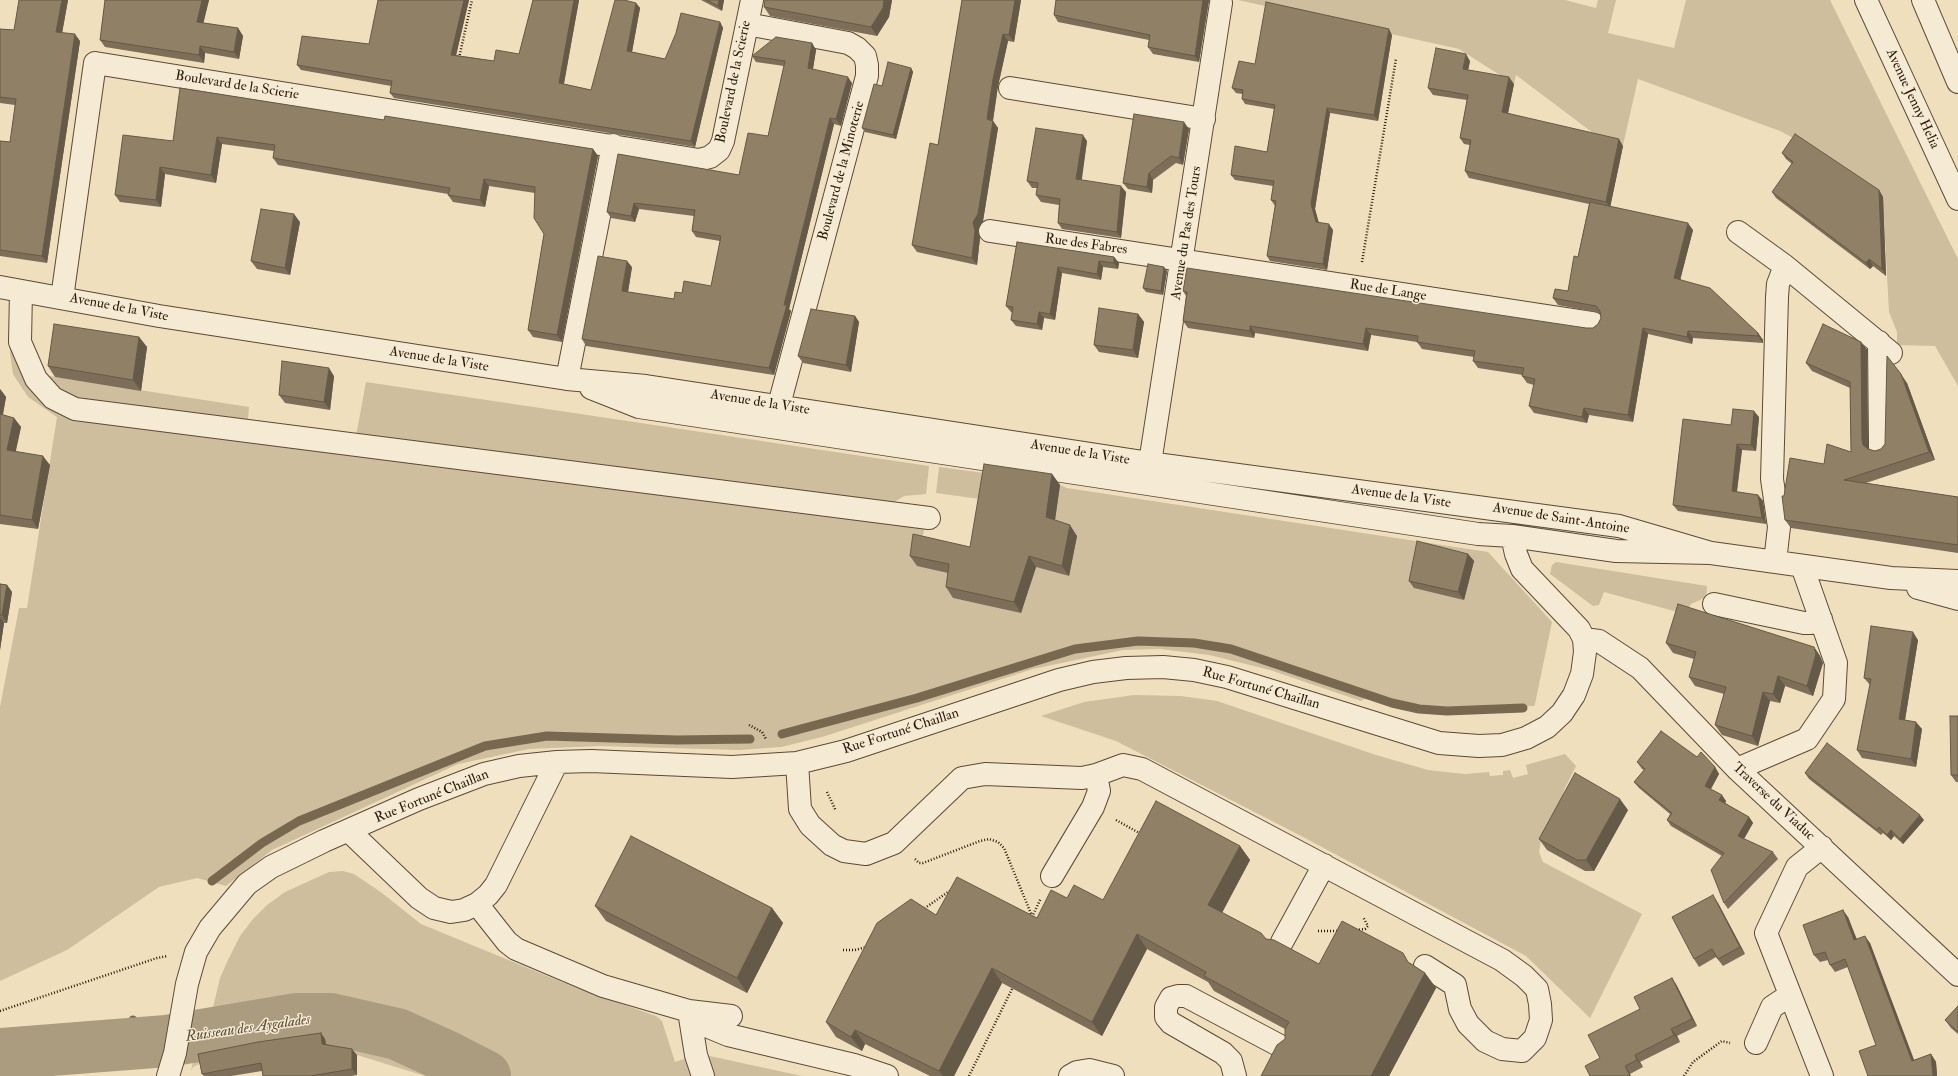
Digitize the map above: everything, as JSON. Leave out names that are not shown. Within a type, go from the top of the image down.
[{"type":"street","name":"Boulevard de la Scierie","points":[[62,298],[96,63],[699,160],[710,157],[718,150],[723,141],[752,0]]},
{"type":"street","name":"Avenue Jenny Helia","points":[[1866,0],[1958,199]]},
{"type":"street","points":[[1923,0],[1958,82]]},
{"type":"street","name":"Avenue du Pas des Tours","points":[[1150,464],[1183,259],[1221,3]]},
{"type":"street","name":"Boulevard de la Minoterie","points":[[747,24],[848,43],[857,48],[865,56],[867,65],[867,76],[779,406]]},
{"type":"street","points":[[1010,88],[1204,119]]},
{"type":"street","points":[[567,379],[613,145]]},
{"type":"street","name":"Rue des Fabres","points":[[990,231],[1183,259]]},
{"type":"street","points":[[1738,232],[1785,266],[1885,348],[1880,447]]},
{"type":"street","name":"Rue de Lange","points":[[1183,259],[1593,323]]},
{"type":"street","points":[[1775,562],[1779,527],[1772,473],[1776,297],[1778,284],[1785,266]]},
{"type":"street","name":"Avenue de la Viste","points":[[0,287],[159,316],[567,379],[646,386],[1150,464],[1456,504],[1512,536]]},
{"type":"street","points":[[21,291],[20,342],[36,378],[54,398],[75,409],[929,518]]},
{"type":"street","name":"Avenue de Saint-Antoine","points":[[567,379],[639,407],[1451,530],[1512,536],[1616,551],[1711,553],[1890,578],[1958,581]]},
{"type":"street","name":"Avenue de Saint-Antoine","points":[[1456,504],[1619,526],[1711,553]]},
{"type":"street","points":[[1564,519],[1531,522],[1512,536],[1516,554],[1522,569],[1573,621],[1584,639]]},
{"type":"street","points":[[1737,769],[1807,739],[1834,699],[1836,663],[1802,566]]},
{"type":"street","name":"Avenue de Saint-Antoine","points":[[1890,578],[1958,599]]},
{"type":"street","points":[[1714,604],[1804,623],[1811,623],[1821,619]]},
{"type":"street","name":"Rue Fortuné Chaillan","points":[[168,1076],[175,1053],[187,984],[196,952],[210,928],[247,884],[272,867],[349,831],[419,799],[484,774],[519,766],[557,762],[592,761],[732,766],[797,763],[846,751],[1059,680],[1093,672],[1163,667],[1194,670],[1227,677],[1439,743],[1479,746],[1502,745],[1526,738],[1547,727],[1562,713],[1574,695],[1582,674],[1584,639]]},
{"type":"street","name":"Traverse du Viaduc","points":[[1584,639],[1599,641],[1640,668],[1737,769],[1958,976]]},
{"type":"street","points":[[349,831],[419,898],[434,908],[451,912],[464,910],[477,904],[488,895],[496,885],[557,762]]},
{"type":"street","points":[[797,763],[800,809],[810,825],[832,845],[844,851],[855,854],[866,854],[894,843],[962,778],[984,774],[1082,778],[1096,775],[1123,765],[1142,769],[1502,960],[1524,976],[1537,990],[1541,1020],[1535,1038],[1522,1051],[1502,1049],[1485,1041],[1468,1024],[1460,1009],[1455,985],[1425,966]]},
{"type":"street","points":[[1052,876],[1093,808],[1099,791],[1096,775]]},
{"type":"street","points":[[1822,847],[1797,867],[1766,933],[1822,1076]]},
{"type":"street","points":[[1286,937],[1324,866]]},
{"type":"street","points":[[477,904],[507,942],[516,949],[603,986],[689,1011],[731,1016]]},
{"type":"street","points":[[1756,1043],[1772,1007],[1790,995]]},
{"type":"street","points":[[1235,1076],[1231,1061],[1223,1053],[1171,1023],[1166,1018],[1166,1007],[1171,998],[1186,996],[1284,1048]]},
{"type":"street","points":[[689,1011],[696,1054],[703,1076]]},
{"type":"street","points":[[689,1011],[704,1025],[728,1035],[854,1065],[887,1076]]},
{"type":"street","points":[[1070,1076],[1077,1072],[1089,1070],[1113,1076]]},
{"type":"path","points":[[458,59],[472,0]]},
{"type":"path","points":[[1358,286],[1396,59]]},
{"type":"path","points":[[824,787],[838,815]]},
{"type":"path","points":[[1093,808],[1146,837]]},
{"type":"path","points":[[923,863],[980,841],[989,839],[998,842],[1004,848],[1034,922]]},
{"type":"path","points":[[919,912],[952,890]]},
{"type":"path","points":[[1032,916],[1038,905]]},
{"type":"path","points":[[1025,913],[1032,916]]},
{"type":"path","points":[[1354,930],[1365,929],[1368,926],[1365,919],[1360,914]]},
{"type":"path","points":[[1286,937],[1347,931]]},
{"type":"path","points":[[843,950],[855,950],[873,943]]},
{"type":"path","points":[[0,1011],[157,958],[196,952]]},
{"type":"path","points":[[969,1076],[1014,985]]},
{"type":"path","points":[[1684,1076],[1693,1062],[1722,1041]]},
{"type":"shaded area","points":[[1238,0],[1565,0],[1596,8],[1598,0],[1616,0],[1608,33],[1674,48],[1686,0],[1830,0],[1958,259],[1958,386],[1935,346],[1897,345],[1897,332],[1889,312],[1883,201],[1799,141],[1780,131],[1638,79],[1621,154],[1516,75],[1514,84],[1459,49]]},
{"type":"shaded area","points":[[12,327],[53,405],[925,526],[921,544],[956,575],[953,598],[1021,612],[1029,590],[1033,566],[1069,576],[1054,527],[1060,485],[1067,488],[1488,552],[1552,622],[1535,704],[1534,706],[1450,709],[1421,707],[1372,694],[1361,701],[1270,670],[1209,655],[1160,649],[1123,650],[1033,669],[822,737],[781,747],[740,750],[599,746],[529,749],[458,764],[272,850],[226,886],[197,878],[159,887],[67,950],[0,981],[0,707],[19,608],[27,608],[57,417],[28,397],[13,374],[10,353]]},
{"type":"shaded area","points":[[43,375],[249,407],[248,419],[356,436],[366,382],[929,466],[926,494],[904,496],[891,504],[72,402]]},
{"type":"shaded area","points":[[939,467],[992,474],[987,500],[936,493]]},
{"type":"shaded area","points":[[1556,562],[1707,586],[1706,597],[1691,604],[1685,614],[1604,592],[1599,605],[1593,606],[1550,574],[1552,565]]},
{"type":"shaded area","points":[[1134,695],[1181,696],[1217,701],[1376,755],[1428,770],[1465,774],[1489,772],[1490,776],[1503,775],[1503,771],[1510,770],[1513,778],[1528,774],[1526,765],[1565,754],[1576,766],[1564,790],[1560,808],[1541,841],[1539,852],[1543,862],[1642,914],[1590,1018],[1526,956],[1305,838],[1116,741],[1041,716],[1084,702]]},
{"type":"shaded area","points":[[343,871],[354,874],[382,893],[421,924],[574,987],[656,1016],[662,1021],[675,1062],[696,1055],[705,1055],[802,1076],[499,1076],[431,1039],[379,1020],[329,1009],[302,1009],[210,1020],[220,978],[240,936],[253,919],[267,905],[285,892],[329,872]]},
{"type":"shaded area","points":[[334,1034],[372,1040],[404,1053],[448,1076],[425,1076],[357,1055],[326,1050],[201,1063],[193,1067],[191,1071],[195,1051],[273,1036]]},
{"type":"building","points":[[19,0],[62,0],[56,32],[75,34],[42,256],[0,250],[0,141],[10,142],[16,99],[0,97],[0,29],[14,30]]},
{"type":"building","points":[[105,0],[202,0],[197,22],[238,28],[234,52],[200,46],[199,55],[100,40]]},
{"type":"building","points":[[378,0],[464,0],[451,55],[494,61],[496,50],[519,54],[533,0],[574,0],[559,83],[591,90],[615,0],[624,0],[636,3],[627,51],[665,59],[676,33],[681,13],[720,22],[691,141],[390,93],[392,81],[297,65],[302,36],[369,44]]},
{"type":"building","points":[[707,0],[719,0],[718,6]]},
{"type":"building","points":[[765,0],[884,0],[883,8],[871,27],[764,7]]},
{"type":"building","points":[[962,0],[1015,0],[1009,35],[1003,34],[993,79],[987,119],[993,121],[978,214],[973,222],[975,231],[972,258],[912,245],[930,143],[938,145]]},
{"type":"building","points":[[1056,0],[1203,0],[1195,56],[1148,47],[1150,35],[1054,15]]},
{"type":"building","points":[[1266,2],[1389,29],[1374,115],[1327,108],[1311,204],[1316,222],[1329,224],[1323,264],[1267,256],[1276,201],[1271,200],[1274,181],[1231,175],[1235,146],[1267,152],[1275,105],[1242,99],[1243,90],[1232,88],[1239,61],[1255,64]]},
{"type":"building","points":[[776,37],[812,43],[808,68],[848,77],[836,119],[830,118],[784,305],[787,305],[769,368],[582,339],[598,256],[627,261],[622,291],[674,299],[675,292],[682,293],[684,281],[711,286],[721,236],[692,231],[695,210],[634,203],[631,216],[607,212],[618,154],[739,175],[748,133],[768,136],[785,61],[752,56]]},
{"type":"building","points":[[1436,48],[1466,54],[1463,69],[1509,77],[1502,112],[1619,139],[1606,202],[1465,171],[1471,140],[1460,138],[1468,95],[1428,88]]},
{"type":"building","points":[[888,62],[911,68],[893,135],[862,128],[874,84],[882,86]]},
{"type":"building","points":[[180,88],[384,120],[385,116],[593,149],[557,335],[528,330],[544,234],[534,218],[535,187],[484,179],[480,200],[448,195],[450,188],[273,158],[275,145],[217,137],[211,175],[160,167],[156,200],[115,195],[123,135],[173,141]]},
{"type":"building","points":[[1134,114],[1184,122],[1179,158],[1171,156],[1149,173],[1147,187],[1123,183]]},
{"type":"building","points":[[1036,128],[1083,135],[1076,179],[1121,186],[1117,232],[1058,223],[1060,199],[1036,195],[1038,183],[1027,181]]},
{"type":"building","points":[[1795,134],[1879,190],[1882,269],[1869,259],[1866,263],[1772,192],[1793,162],[1782,153]]},
{"type":"building","points":[[1590,202],[1688,223],[1674,278],[1710,288],[1758,333],[1758,336],[1688,331],[1687,337],[1643,328],[1628,415],[1584,408],[1582,417],[1529,406],[1535,379],[1522,376],[1524,368],[1473,361],[1475,351],[1417,342],[1418,336],[1366,328],[1363,344],[1250,326],[1250,331],[1183,321],[1187,292],[1183,291],[1187,268],[1593,328],[1598,324],[1601,318],[1600,311],[1596,306],[1553,298],[1555,289],[1568,291],[1574,256],[1578,257]]},
{"type":"building","points":[[261,209],[294,214],[285,268],[251,261]]},
{"type":"building","points":[[1017,242],[1114,257],[1114,263],[1099,261],[1097,274],[1058,267],[1050,314],[1039,312],[1037,324],[1011,320],[1013,307],[1006,306]]},
{"type":"building","points":[[1148,264],[1164,267],[1161,291],[1143,288]]},
{"type":"building","points":[[1099,308],[1138,314],[1133,350],[1094,345]]},
{"type":"building","points":[[811,309],[855,316],[846,365],[798,356]]},
{"type":"building","points":[[54,324],[139,337],[133,380],[48,366]]},
{"type":"building","points":[[1823,324],[1861,342],[1863,445],[1868,449],[1875,451],[1881,449],[1885,444],[1887,356],[1901,374],[1929,452],[1844,480],[1958,497],[1958,545],[1785,520],[1782,496],[1784,496],[1790,458],[1824,464],[1827,444],[1851,452],[1850,382],[1806,363]]},
{"type":"building","points":[[282,361],[329,368],[324,402],[279,395]]},
{"type":"building","points":[[1733,409],[1754,411],[1751,445],[1737,444],[1732,491],[1758,495],[1762,518],[1673,505],[1683,419],[1731,425]]},
{"type":"building","points":[[0,414],[14,418],[7,450],[43,456],[32,520],[0,515]]},
{"type":"building","points":[[984,464],[1052,474],[1046,517],[1070,525],[1062,566],[1029,556],[1014,602],[946,587],[949,564],[910,556],[913,534],[970,547]]},
{"type":"building","points":[[1417,541],[1468,554],[1458,592],[1409,581]]},
{"type":"building","points":[[0,584],[7,585],[2,615],[0,615]]},
{"type":"building","points":[[1678,604],[1814,647],[1816,654],[1807,686],[1778,676],[1773,694],[1763,692],[1752,736],[1715,725],[1726,687],[1689,677],[1696,652],[1666,643]]},
{"type":"building","points":[[1871,626],[1913,632],[1899,719],[1916,722],[1911,759],[1857,750],[1871,679],[1864,678]]},
{"type":"building","points":[[1950,716],[1958,716],[1958,775],[1951,775]]},
{"type":"building","points":[[1661,731],[1697,757],[1701,752],[1715,767],[1705,786],[1722,795],[1719,800],[1749,817],[1738,836],[1773,852],[1724,903],[1711,870],[1724,853],[1667,820],[1672,813],[1634,782],[1645,769],[1637,762]]},
{"type":"building","points":[[1827,743],[1920,815],[1900,839],[1891,830],[1887,835],[1879,827],[1877,830],[1805,773]]},
{"type":"building","points":[[1575,773],[1620,799],[1586,860],[1577,860],[1539,839]]},
{"type":"building","points":[[1156,801],[1240,846],[1208,905],[1261,933],[1266,939],[1274,940],[1319,964],[1342,921],[1403,953],[1408,962],[1425,973],[1371,1076],[1261,1076],[1277,1045],[1285,1039],[1285,1029],[1289,1022],[1204,976],[1206,972],[1137,934],[1092,1022],[992,968],[939,1071],[855,1030],[851,1037],[826,1022],[877,923],[911,899],[936,915],[957,877],[1037,918],[1051,890],[1067,898],[1074,885],[1103,900]]},
{"type":"building","points":[[631,836],[772,908],[737,978],[595,906]]},
{"type":"building","points":[[1713,895],[1740,947],[1718,959],[1712,949],[1694,959],[1672,917]]},
{"type":"building","points":[[1843,910],[1854,940],[1865,936],[1912,1061],[1931,1054],[1933,1076],[1868,1076],[1859,1051],[1876,1045],[1845,959],[1830,965],[1825,952],[1814,955],[1803,925]]},
{"type":"building","points":[[1672,978],[1692,1019],[1671,1029],[1674,1035],[1635,1055],[1637,1060],[1625,1066],[1630,1076],[1590,1076],[1585,1066],[1600,1058],[1588,1035],[1640,1009],[1634,997]]},
{"type":"building","points":[[1958,1006],[1958,1032],[1945,1020]]},
{"type":"building","points":[[321,1033],[322,1044],[352,1049],[352,1069],[310,1076],[263,1076],[261,1063],[202,1074],[198,1054],[258,1042]]},
{"type":"waterway","points":[[782,734],[917,698],[1075,649],[1138,641],[1194,643],[1231,649],[1392,703],[1419,709],[1447,711],[1523,708]]},
{"type":"waterway","points":[[212,881],[262,843],[299,821],[485,746],[547,736],[677,740],[750,739]]},
{"type":"waterway","name":"Ruisseau des Aygalades","points":[[0,1054],[167,1041],[297,1019],[331,1019],[397,1034],[485,1076]]},
{"type":"waterway","points":[[120,1045],[133,1020]]}]
